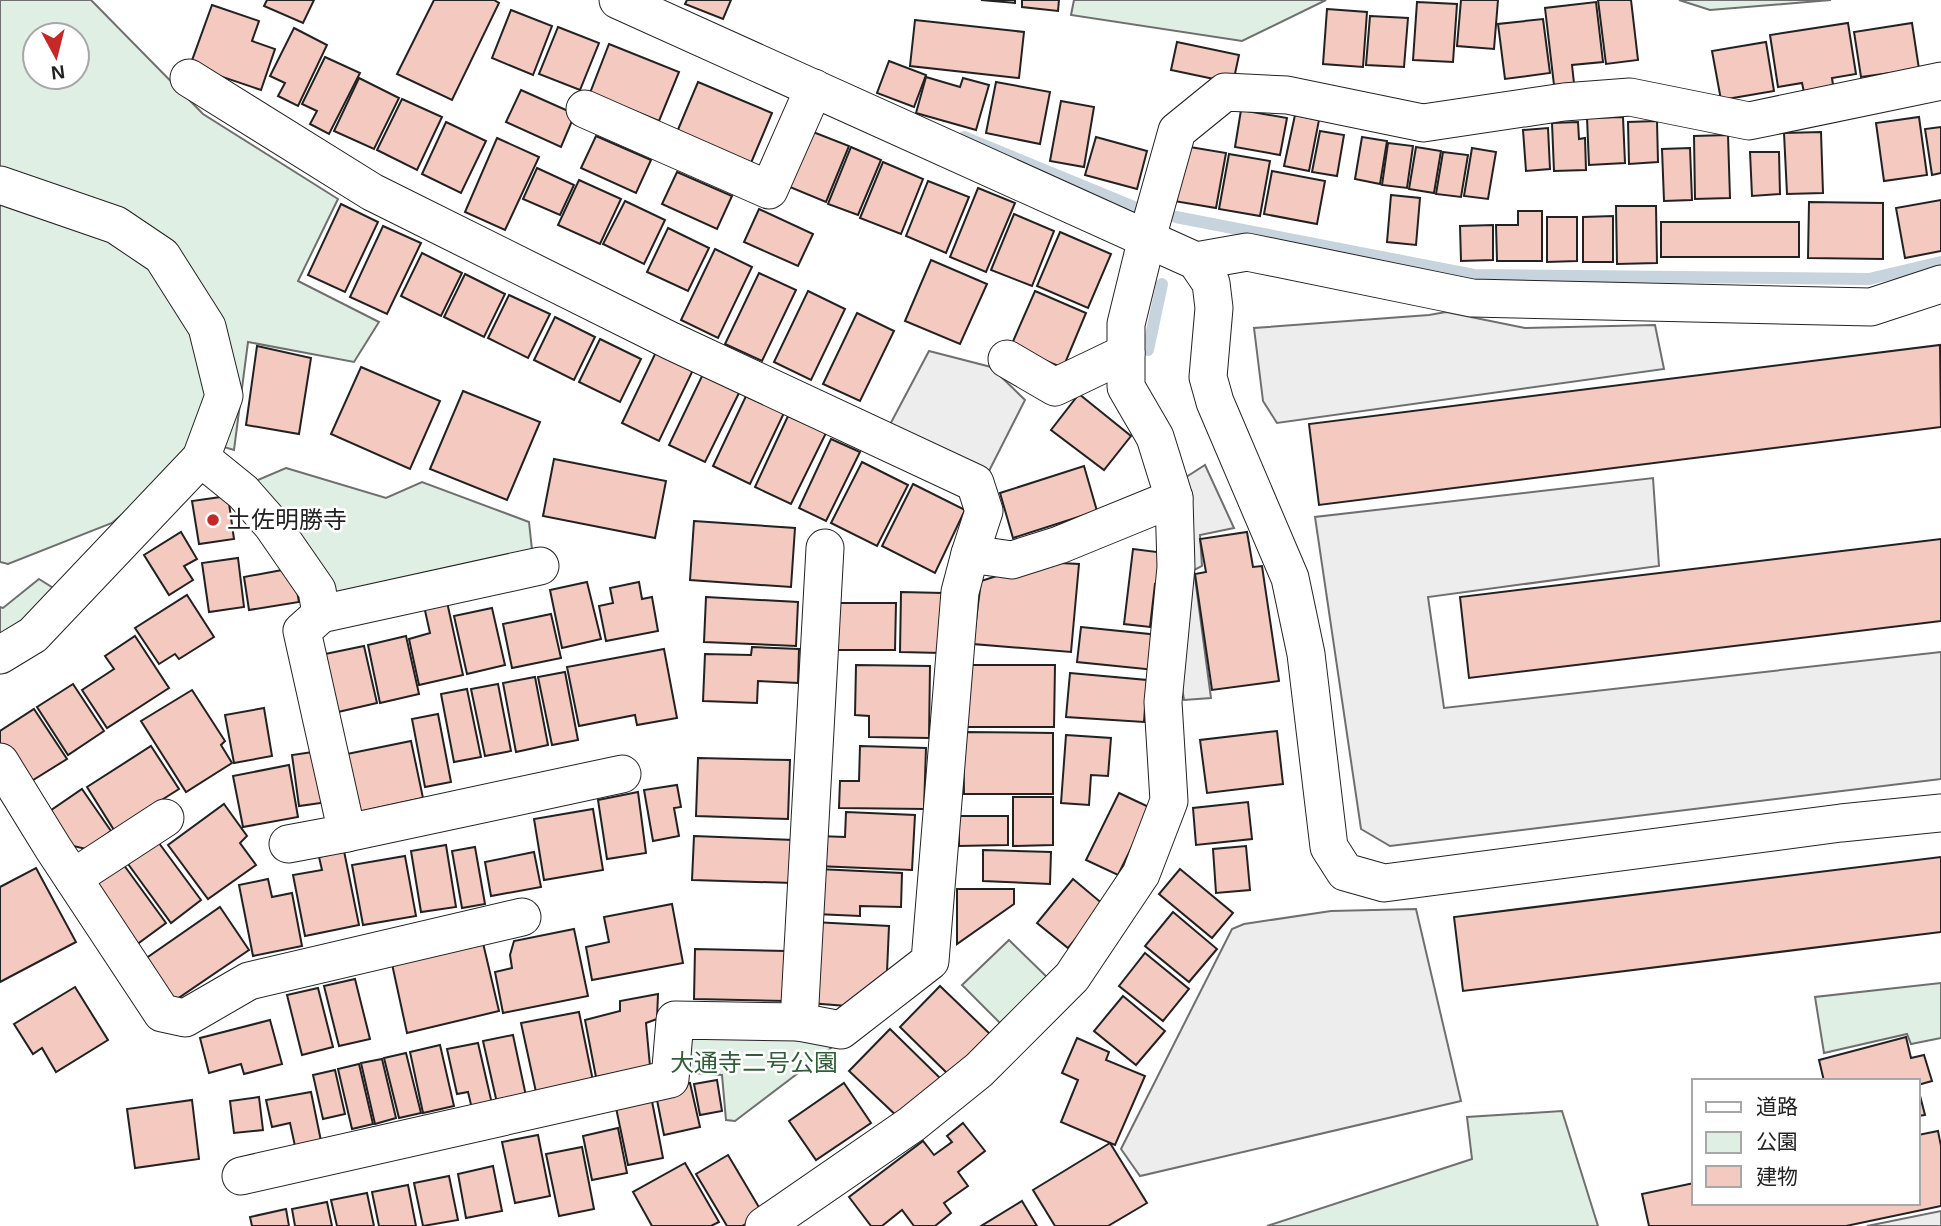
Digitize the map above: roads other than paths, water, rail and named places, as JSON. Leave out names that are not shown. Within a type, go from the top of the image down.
[{"type":"street","points":[[621,1],[1196,261],[1211,282],[1214,308],[1208,377],[1215,402],[1290,578],[1306,654],[1329,847],[1345,872],[1384,883],[1841,823],[1941,813]]},
{"type":"street","points":[[189,78],[373,192],[671,341],[975,483],[984,511],[960,593],[930,961],[841,1030],[799,1022],[675,1020],[670,1079],[241,1176]]},
{"type":"street","points":[[764,1226],[912,1124],[979,1070],[1073,977],[1140,874],[1169,801],[1163,702],[1176,567],[1174,498],[1155,437],[1126,387],[1126,324],[1178,131],[1225,92],[1287,95],[1423,123],[1564,102],[1630,97],[1749,121],[1941,81]]},
{"type":"street","points":[[585,109],[769,190],[814,88]]},
{"type":"street","points":[[0,186],[116,225],[162,256],[207,327],[224,396],[201,458],[33,635],[0,655]]},
{"type":"street","points":[[1196,261],[1247,252],[1472,298],[1871,307],[1941,284]]},
{"type":"street","points":[[1007,359],[1055,387],[1126,353]]},
{"type":"street","points":[[201,458],[243,492],[272,525],[317,590],[321,614]]},
{"type":"street","points":[[970,554],[1012,561],[1059,545],[1174,498]]},
{"type":"street","points":[[799,1022],[825,548]]},
{"type":"street","points":[[347,833],[302,631],[321,614],[540,566]]},
{"type":"street","points":[[0,762],[162,1013],[185,1018],[249,981],[522,917]]},
{"type":"street","points":[[288,844],[622,774]]},
{"type":"street","points":[[73,878],[165,818]]},
{"type":"waterway","points":[[964,137],[1139,209]]},
{"type":"waterway","points":[[1176,217],[1474,275],[1869,279],[1941,262]]},
{"type":"waterway","points":[[1148,350],[1162,284]]},
{"type":"place","name":"土佐明勝寺","points":[[213,520]]},
{"type":"park label","name":"大通寺二号公園","points":[[754,1063]]}]
